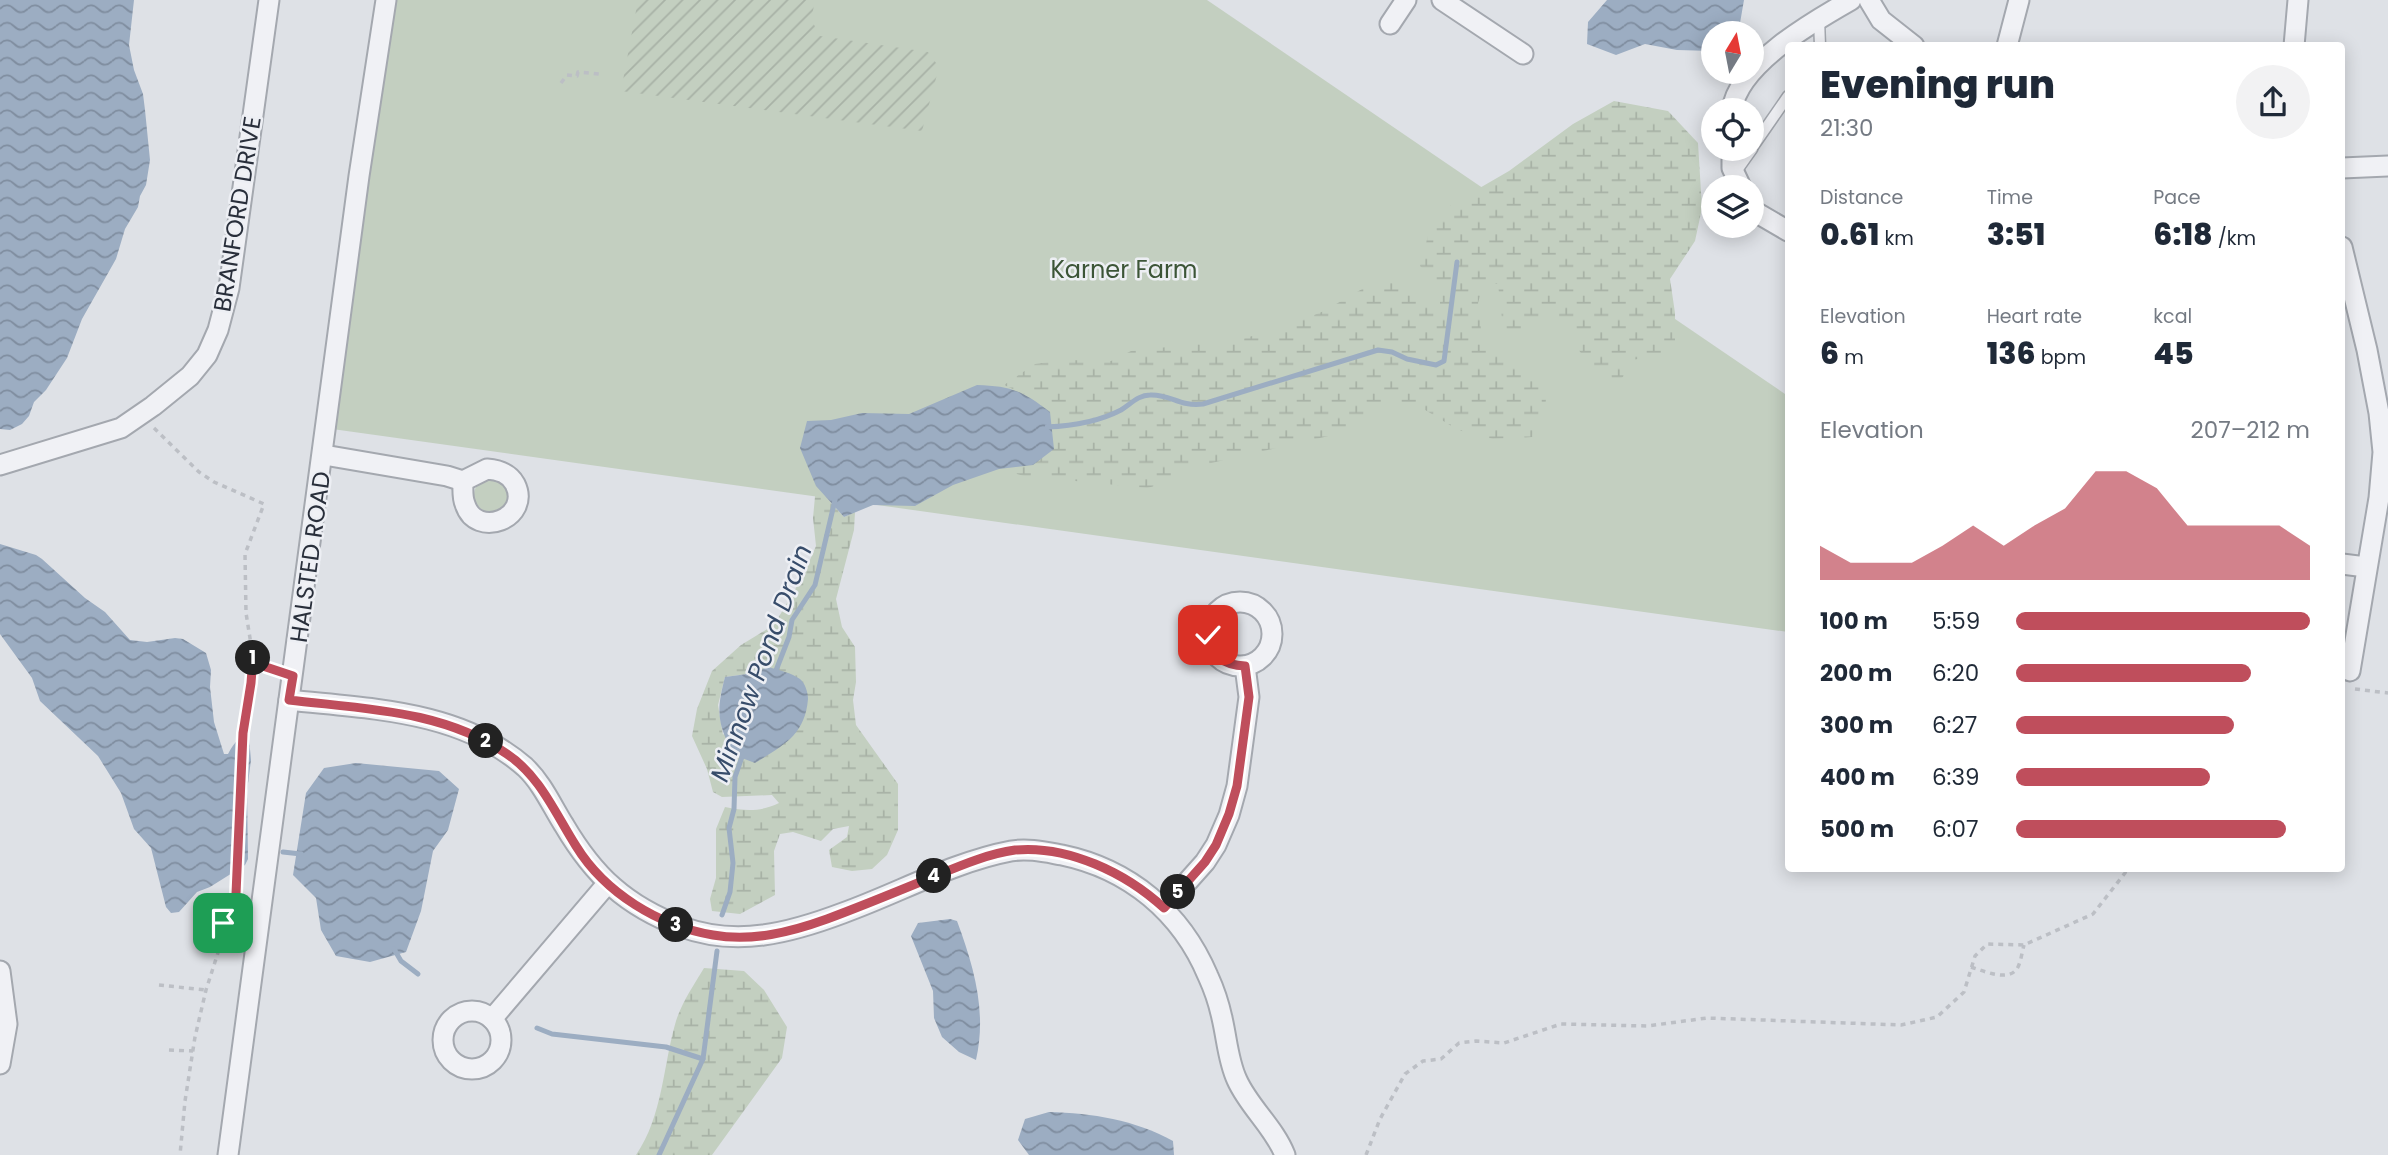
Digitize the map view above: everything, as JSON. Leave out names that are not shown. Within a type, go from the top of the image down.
[{"type":"street","name":"BRANFORD DRIVE","points":[[0,465],[121,428],[190,376],[207,355],[218,330],[229,289],[269,0]]},
{"type":"street","name":"HALSTED ROAD","points":[[228,1155],[324,455],[359,176],[386,0]]},
{"type":"street","points":[[1390,24],[1406,0]]},
{"type":"street","points":[[1443,0],[1523,54]]},
{"type":"street","points":[[1734,98],[1746,78],[1783,42],[1851,0]]},
{"type":"street","points":[[1870,0],[1881,20],[1909,42]]},
{"type":"street","points":[[2008,42],[2020,0]]},
{"type":"street","points":[[2294,42],[2298,0]]},
{"type":"street","points":[[2345,168],[2388,166]]},
{"type":"street","points":[[1764,216],[1785,229]]},
{"type":"street","points":[[2345,259],[2367,349],[2383,452],[2379,498],[2349,679]]},
{"type":"street","points":[[324,455],[463,481]]},
{"type":"street","points":[[2345,564],[2366,567]]},
{"type":"street","points":[[1164,908],[1205,862],[1216,845],[1229,814],[1237,786],[1249,697],[1245,666]]},
{"type":"street","points":[[289,700],[416,716],[444,723],[498,748],[527,769],[540,785],[578,849],[607,884],[626,899],[675,924],[714,936],[743,938],[772,935],[807,926],[954,868],[1016,850],[1041,851],[1082,859],[1106,868],[1128,880],[1164,908],[1194,947],[1222,1016],[1232,1069],[1238,1084],[1275,1134],[1285,1155]]},
{"type":"street","points":[[492,1019],[607,884]]},
{"type":"street","points":[[0,971],[8,1024],[0,1064]]},
{"type":"lane","points":[[1819,19],[1820,42]]},
{"type":"lane","points":[[1764,131],[1785,100]]},
{"type":"path","points":[[562,83],[567,75],[577,76],[578,72],[599,74]]},
{"type":"path","points":[[154,428],[199,472],[222,486],[264,504],[245,554],[246,613],[253,657],[243,733],[236,894],[225,914],[223,937],[206,990],[192,1051],[180,1155]]},
{"type":"path","points":[[253,657],[266,667],[293,676]]},
{"type":"path","points":[[2349,679],[2388,693]]},
{"type":"path","points":[[1366,1155],[1380,1119],[1405,1074],[1423,1061],[1441,1059],[1459,1043],[1504,1043],[1560,1024],[1647,1026],[1707,1018],[1901,1025],[1937,1017],[1964,992],[1975,956],[1987,944],[2024,945],[2093,914],[2125,872]]},
{"type":"path","points":[[1971,967],[2002,975],[2011,974],[2018,969],[2024,945]]},
{"type":"path","points":[[159,985],[206,990]]},
{"type":"path","points":[[169,1050],[192,1051]]},
{"type":"green space","name":"Karner Farm","points":[[385,0],[1207,0],[1785,394],[1785,632],[325,428]]},
{"type":"green space","points":[[638,0],[809,0],[814,6],[811,19],[820,36],[928,52],[939,67],[922,131],[621,91]]},
{"type":"green space","points":[[1614,101],[1668,111],[1698,143],[1701,213],[1695,241],[1670,279],[1675,313],[1675,352],[1627,361],[1623,377],[1611,384],[1593,370],[1578,349],[1572,328],[1550,309],[1542,308],[1536,325],[1527,334],[1503,328],[1498,284],[1484,282],[1478,303],[1483,347],[1530,369],[1547,383],[1545,412],[1532,437],[1493,439],[1458,430],[1417,405],[1390,405],[1346,432],[1194,467],[1170,482],[1147,488],[1024,476],[999,469],[1033,465],[1031,397],[1004,385],[1035,364],[1064,360],[1111,361],[1131,351],[1242,339],[1287,326],[1324,311],[1369,285],[1389,279],[1440,306],[1440,286],[1420,266],[1429,232],[1452,204],[1509,171],[1573,124]]},
{"type":"green space","points":[[491,478],[503,483],[508,495],[503,507],[491,512],[479,507],[474,495],[479,483]]},
{"type":"green space","points":[[816,486],[844,517],[855,512],[854,530],[836,599],[842,627],[855,647],[856,682],[853,700],[856,725],[898,784],[898,830],[887,855],[872,869],[852,871],[832,867],[829,850],[847,837],[849,826],[833,829],[821,841],[793,832],[780,834],[774,851],[775,895],[740,914],[712,911],[710,899],[716,878],[716,829],[725,807],[753,810],[779,803],[772,795],[722,797],[713,792],[707,769],[692,736],[697,709],[712,671],[741,645],[774,625],[803,576],[816,546],[813,518]],"holes":[[[769,667],[723,735],[718,705],[725,677]]]},
{"type":"green space","points":[[704,968],[744,971],[764,990],[787,1027],[782,1058],[712,1155],[636,1155],[652,1124],[679,1014]]},
{"type":"water","points":[[0,0],[134,0],[129,45],[143,94],[150,160],[146,185],[138,207],[125,229],[116,259],[82,319],[67,358],[46,390],[34,402],[29,416],[22,424],[10,430],[0,429]]},
{"type":"water","points":[[1607,0],[1744,0],[1740,21],[1701,21],[1701,51],[1677,50],[1645,44],[1616,55],[1587,44],[1588,22]]},
{"type":"water","points":[[977,385],[1016,391],[1050,412],[1054,449],[1033,465],[999,469],[953,485],[915,506],[873,505],[844,517],[816,486],[800,448],[807,421],[831,420],[862,413],[909,414]]},
{"type":"water","points":[[0,544],[42,559],[85,598],[105,612],[130,640],[147,642],[183,639],[206,653],[211,670],[214,722],[224,754],[228,754],[239,740],[249,738],[251,760],[247,791],[248,859],[245,865],[197,892],[179,912],[171,913],[166,907],[151,848],[134,829],[121,793],[98,756],[40,701],[32,678],[0,634]]},
{"type":"water","points":[[769,667],[800,679],[806,688],[808,699],[803,722],[798,730],[784,744],[755,763],[734,755],[721,726],[720,699],[725,677]]},
{"type":"water","points":[[356,763],[439,771],[459,789],[448,830],[433,851],[421,911],[406,952],[370,962],[336,956],[321,930],[316,898],[293,875],[306,793],[324,768]]},
{"type":"water","points":[[950,919],[957,921],[977,990],[980,1024],[976,1060],[959,1052],[942,1037],[934,1018],[933,991],[911,936],[918,923]]},
{"type":"water","points":[[1049,1112],[1097,1116],[1144,1128],[1173,1141],[1174,1155],[1029,1155],[1018,1140],[1025,1119]]},
{"type":"waterway","name":"Minnow Pond Drain","points":[[1047,427],[1103,418],[1146,395],[1164,396],[1188,404],[1203,404],[1378,350],[1436,365],[1444,361],[1457,262]]},
{"type":"waterway","name":"Minnow Pond Drain","points":[[775,673],[789,637],[792,620],[815,585],[835,500]]},
{"type":"waterway","name":"Minnow Pond Drain","points":[[722,915],[730,892],[733,863],[729,828],[734,809],[735,777],[743,754]]},
{"type":"waterway","points":[[283,852],[301,854]]},
{"type":"waterway","points":[[394,949],[401,961],[418,974]]},
{"type":"waterway","name":"Minnow Pond Drain","points":[[659,1155],[703,1059],[717,951]]},
{"type":"waterway","points":[[537,1028],[552,1034],[666,1047],[703,1059]]},
{"type":"route","points":[[223,923],[236,894],[243,733],[253,657],[266,667],[293,676],[289,700],[416,716],[444,723],[479,737],[527,769],[540,785],[578,849],[601,878],[626,899],[655,916],[714,936],[743,938],[772,935],[807,926],[851,911],[954,868],[1016,850],[1041,851],[1082,859],[1106,868],[1128,880],[1164,908],[1205,862],[1216,845],[1237,786],[1249,697],[1245,666],[1233,665],[1216,656],[1208,635]]}]
